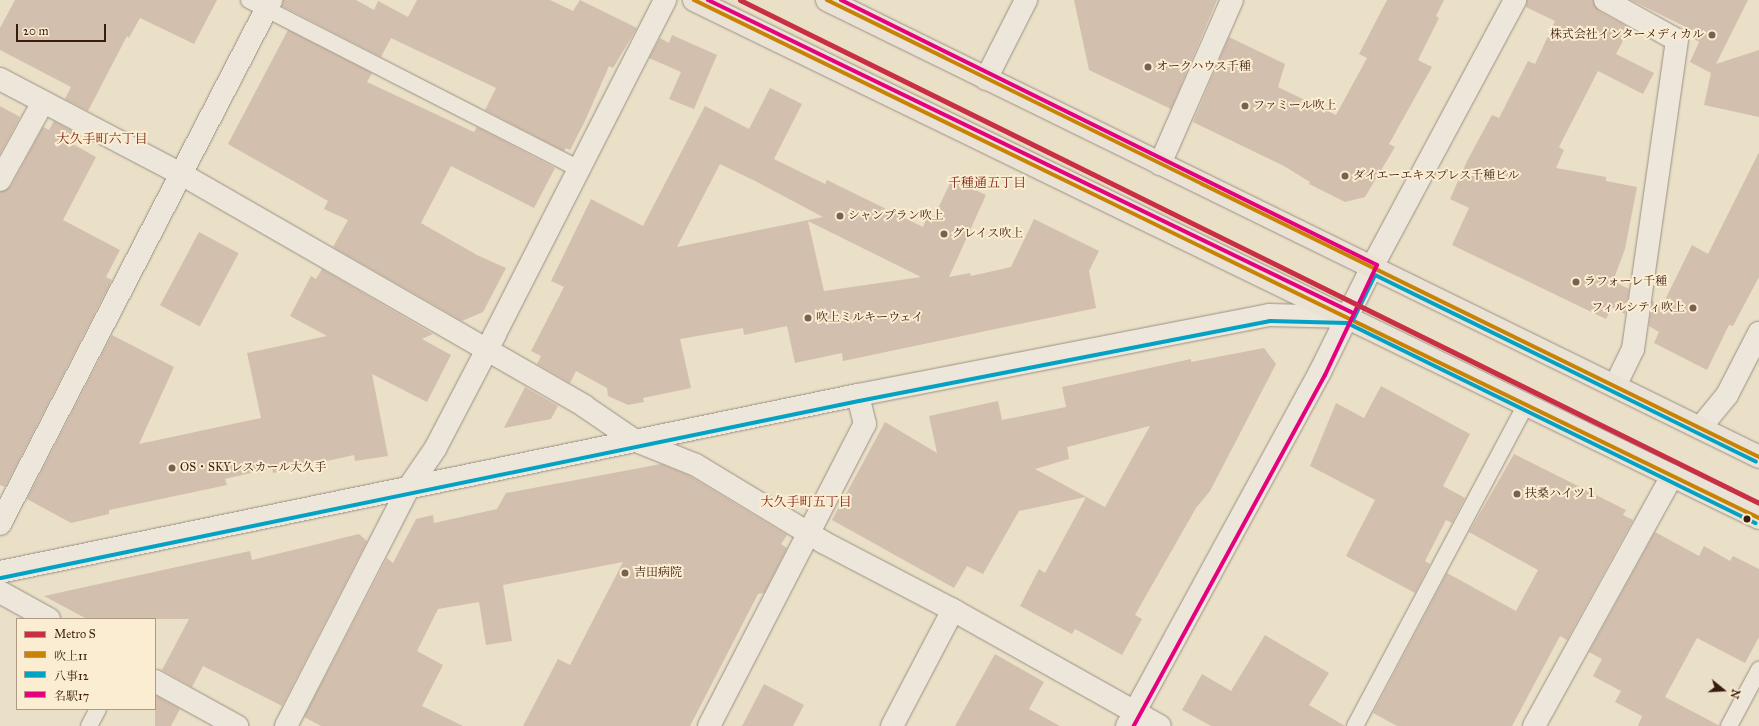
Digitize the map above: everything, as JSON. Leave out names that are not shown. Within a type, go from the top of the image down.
[{"type":"main road","points":[[694,0],[1759,518]]},
{"type":"main road","points":[[827,0],[1759,457]]},
{"type":"street","points":[[286,726],[409,487],[435,449],[665,0]]},
{"type":"street","points":[[986,79],[1026,0]]},
{"type":"street","points":[[1160,164],[1232,0]]},
{"type":"street","points":[[1131,719],[1348,317],[1372,267],[1515,0]]},
{"type":"street","points":[[1605,0],[1677,40],[1633,349],[1615,386]]},
{"type":"street","points":[[0,524],[183,175],[262,3]]},
{"type":"street","points":[[0,79],[183,175],[584,406],[634,440],[696,465],[810,535],[953,610],[1131,719],[1160,726]]},
{"type":"street","points":[[0,180],[43,102]]},
{"type":"street","points":[[0,572],[634,440],[1269,315],[1348,317]]},
{"type":"street","points":[[1700,428],[1727,395],[1759,333]]},
{"type":"street","points":[[709,726],[810,535],[865,424],[858,395]]},
{"type":"street","points":[[1534,726],[1672,476]]},
{"type":"street","points":[[0,592],[47,618]]},
{"type":"street","points":[[892,726],[953,610]]},
{"type":"street","points":[[156,681],[237,726]]},
{"type":"lane","points":[[262,3],[579,169]]},
{"type":"lane","points":[[1356,726],[1526,404]]},
{"type":"lane","points":[[1728,726],[1759,670]]},
{"type":"lane","points":[[89,726],[97,710]]},
{"type":"building","points":[[15,0],[217,0],[194,44],[140,18],[129,38],[127,36],[88,111],[65,99],[71,87],[0,50],[0,28]]},
{"type":"building","points":[[283,0],[356,0],[374,10],[378,1],[408,17],[417,0],[550,0],[573,11],[580,0],[637,28],[613,68],[609,66],[585,121],[570,150],[566,148],[564,151],[485,110],[496,88],[391,38],[381,57],[282,6]]},
{"type":"building","points":[[1074,0],[1217,0],[1171,109],[1089,70]]},
{"type":"building","points":[[1387,0],[1444,0],[1436,16],[1439,18],[1418,60],[1432,67],[1389,144],[1395,147],[1365,197],[1345,202],[1309,184],[1310,182],[1284,166],[1193,122],[1229,37],[1285,64],[1278,87],[1336,115],[1367,58],[1359,54]]},
{"type":"building","points":[[1527,0],[1593,0],[1599,11],[1630,28],[1616,54],[1654,73],[1643,94],[1598,71],[1559,147],[1564,150],[1556,168],[1606,177],[1606,181],[1637,187],[1625,249],[1613,281],[1629,289],[1625,314],[1612,307],[1606,319],[1452,245],[1469,208],[1450,199],[1467,161],[1492,115],[1499,118],[1528,61],[1535,64],[1555,21],[1526,7]]},
{"type":"building","points":[[1631,0],[1748,0],[1716,64],[1759,50],[1759,117],[1704,105],[1711,73],[1690,62],[1699,42],[1693,38],[1696,32]]},
{"type":"building","points":[[288,30],[372,73],[367,82],[474,132],[477,127],[555,168],[534,208],[451,166],[421,223],[477,255],[506,268],[483,312],[462,321],[333,247],[348,220],[324,209],[328,201],[228,144]]},
{"type":"building","points":[[672,35],[717,55],[694,109],[669,99],[681,72],[649,58],[660,38],[669,43]]},
{"type":"building","points":[[770,88],[802,104],[774,159],[825,184],[827,180],[923,227],[927,217],[933,219],[952,179],[986,195],[949,277],[970,273],[971,276],[1011,267],[1034,219],[1099,251],[1089,271],[1096,308],[843,361],[842,353],[795,363],[787,326],[744,335],[743,328],[680,339],[691,388],[643,398],[644,402],[628,405],[608,396],[607,388],[576,371],[570,383],[537,364],[541,356],[531,351],[564,287],[551,281],[591,199],[643,226],[705,106],[749,129]],"holes":[[[720,164],[753,180],[823,217],[677,247]],[[808,221],[921,277],[824,291]]]},
{"type":"building","points":[[0,106],[20,117],[0,154]]},
{"type":"building","points":[[54,121],[76,133],[71,143],[96,157],[63,220],[120,250],[106,277],[112,280],[5,487],[0,485],[0,192],[11,186],[43,127],[49,130]]},
{"type":"building","name":"フィルシティ吹上","points":[[1759,152],[1759,277],[1733,326],[1729,325],[1707,370],[1654,343],[1659,332],[1649,326],[1652,301],[1662,306],[1692,245],[1708,254]]},
{"type":"building","points":[[199,232],[239,253],[200,326],[160,305]]},
{"type":"building","points":[[322,269],[433,334],[422,339],[451,355],[427,402],[372,374],[388,456],[355,461],[354,455],[273,473],[272,468],[225,479],[227,485],[109,510],[109,514],[71,523],[27,499],[112,335],[174,367],[139,444],[261,418],[247,353],[327,336],[290,316],[311,276],[316,279]]},
{"type":"building","points":[[1264,348],[1276,364],[1210,491],[1196,508],[1135,615],[1142,619],[1122,655],[1075,629],[1072,634],[1020,606],[1039,569],[1045,573],[1086,497],[1019,511],[983,574],[967,566],[954,588],[832,520],[885,422],[937,453],[929,416],[998,401],[1002,420],[1066,407],[1062,387],[1191,359],[1191,362]],"holes":[[[1150,426],[1105,507],[1035,469],[1069,459],[1067,447]]]},
{"type":"building","points":[[1381,386],[1470,434],[1443,486],[1465,498],[1452,523],[1446,520],[1425,561],[1430,564],[1415,593],[1346,556],[1375,500],[1310,466],[1336,403],[1364,418]]},
{"type":"building","points":[[525,387],[558,406],[551,419],[504,428]]},
{"type":"building","points":[[1514,454],[1626,510],[1623,515],[1633,520],[1567,640],[1560,636],[1512,726],[1397,726],[1373,713],[1447,573],[1516,611],[1538,570],[1469,532]]},
{"type":"building","name":"吉田病院","points":[[661,464],[688,475],[787,535],[781,544],[787,548],[764,593],[758,594],[690,726],[523,726],[558,659],[570,665],[623,562],[503,585],[512,641],[486,645],[479,602],[438,609],[417,651],[443,665],[422,706],[463,726],[321,726],[304,717],[387,558],[393,563],[416,519],[433,515],[434,523],[497,509],[506,493]]},
{"type":"building","points":[[1655,532],[1699,556],[1704,546],[1730,561],[1733,556],[1759,569],[1759,637],[1745,663],[1697,638],[1665,697],[1720,726],[1638,726],[1642,716],[1615,702],[1621,691],[1593,676],[1602,659],[1589,652]]},
{"type":"building","points":[[359,534],[367,541],[282,706],[203,666],[192,687],[162,670],[189,619],[85,618],[44,596],[250,551],[252,560]]},
{"type":"building","points":[[1265,635],[1329,673],[1309,705],[1345,726],[1211,726],[1182,710],[1202,674],[1231,691]]},
{"type":"building","points":[[995,654],[1044,682],[1029,709],[1060,726],[955,726]]},
{"type":"building","points":[[764,684],[804,705],[793,726],[742,726]]},
{"type":"building","points":[[156,696],[180,709],[171,726],[155,726]]},
{"type":"metro line","name":"S","points":[[740,0],[1759,503]]},
{"type":"transit line","name":"吹上11","points":[[694,0],[1759,518]]},
{"type":"transit line","name":"名駅17","points":[[708,0],[1351,312]]},
{"type":"transit line","name":"吹上11","points":[[827,0],[1759,457]]},
{"type":"transit line","name":"名駅17","points":[[841,0],[1377,265],[1325,375],[1134,726]]},
{"type":"transit line","name":"八事12","points":[[1353,320],[1375,275],[1756,462]]},
{"type":"transit line","name":"八事12","points":[[1,578],[859,401],[1270,321],[1347,323],[1756,523]]},
{"type":"place","name":"株式会社インターメディカル","points":[[1712,35]]},
{"type":"place","name":"オークハウス千種","points":[[1148,67]]},
{"type":"place","name":"ファミール吹上","points":[[1245,106]]},
{"type":"place","name":"ダイエーエキスプレス千種ビル","points":[[1345,176]]},
{"type":"place","name":"シャンプラン吹上","points":[[840,216]]},
{"type":"place","name":"グレイス吹上","points":[[944,234]]},
{"type":"place","name":"ラフォーレ千種","points":[[1576,282]]},
{"type":"place","name":"フィルシティ吹上","points":[[1693,308]]},
{"type":"place","name":"吹上ミルキーウェイ","points":[[808,318]]},
{"type":"place","name":"OS・SKYレスカール大久手","points":[[172,468]]},
{"type":"place","name":"扶桑ハイツ１","points":[[1517,494]]},
{"type":"place","name":"吉田病院","points":[[625,573]]},
{"type":"district","name":"大久手町六丁目","points":[[102,139]]},
{"type":"district","name":"千種通五丁目","points":[[987,183]]},
{"type":"district","name":"大久手町五丁目","points":[[806,502]]}]
